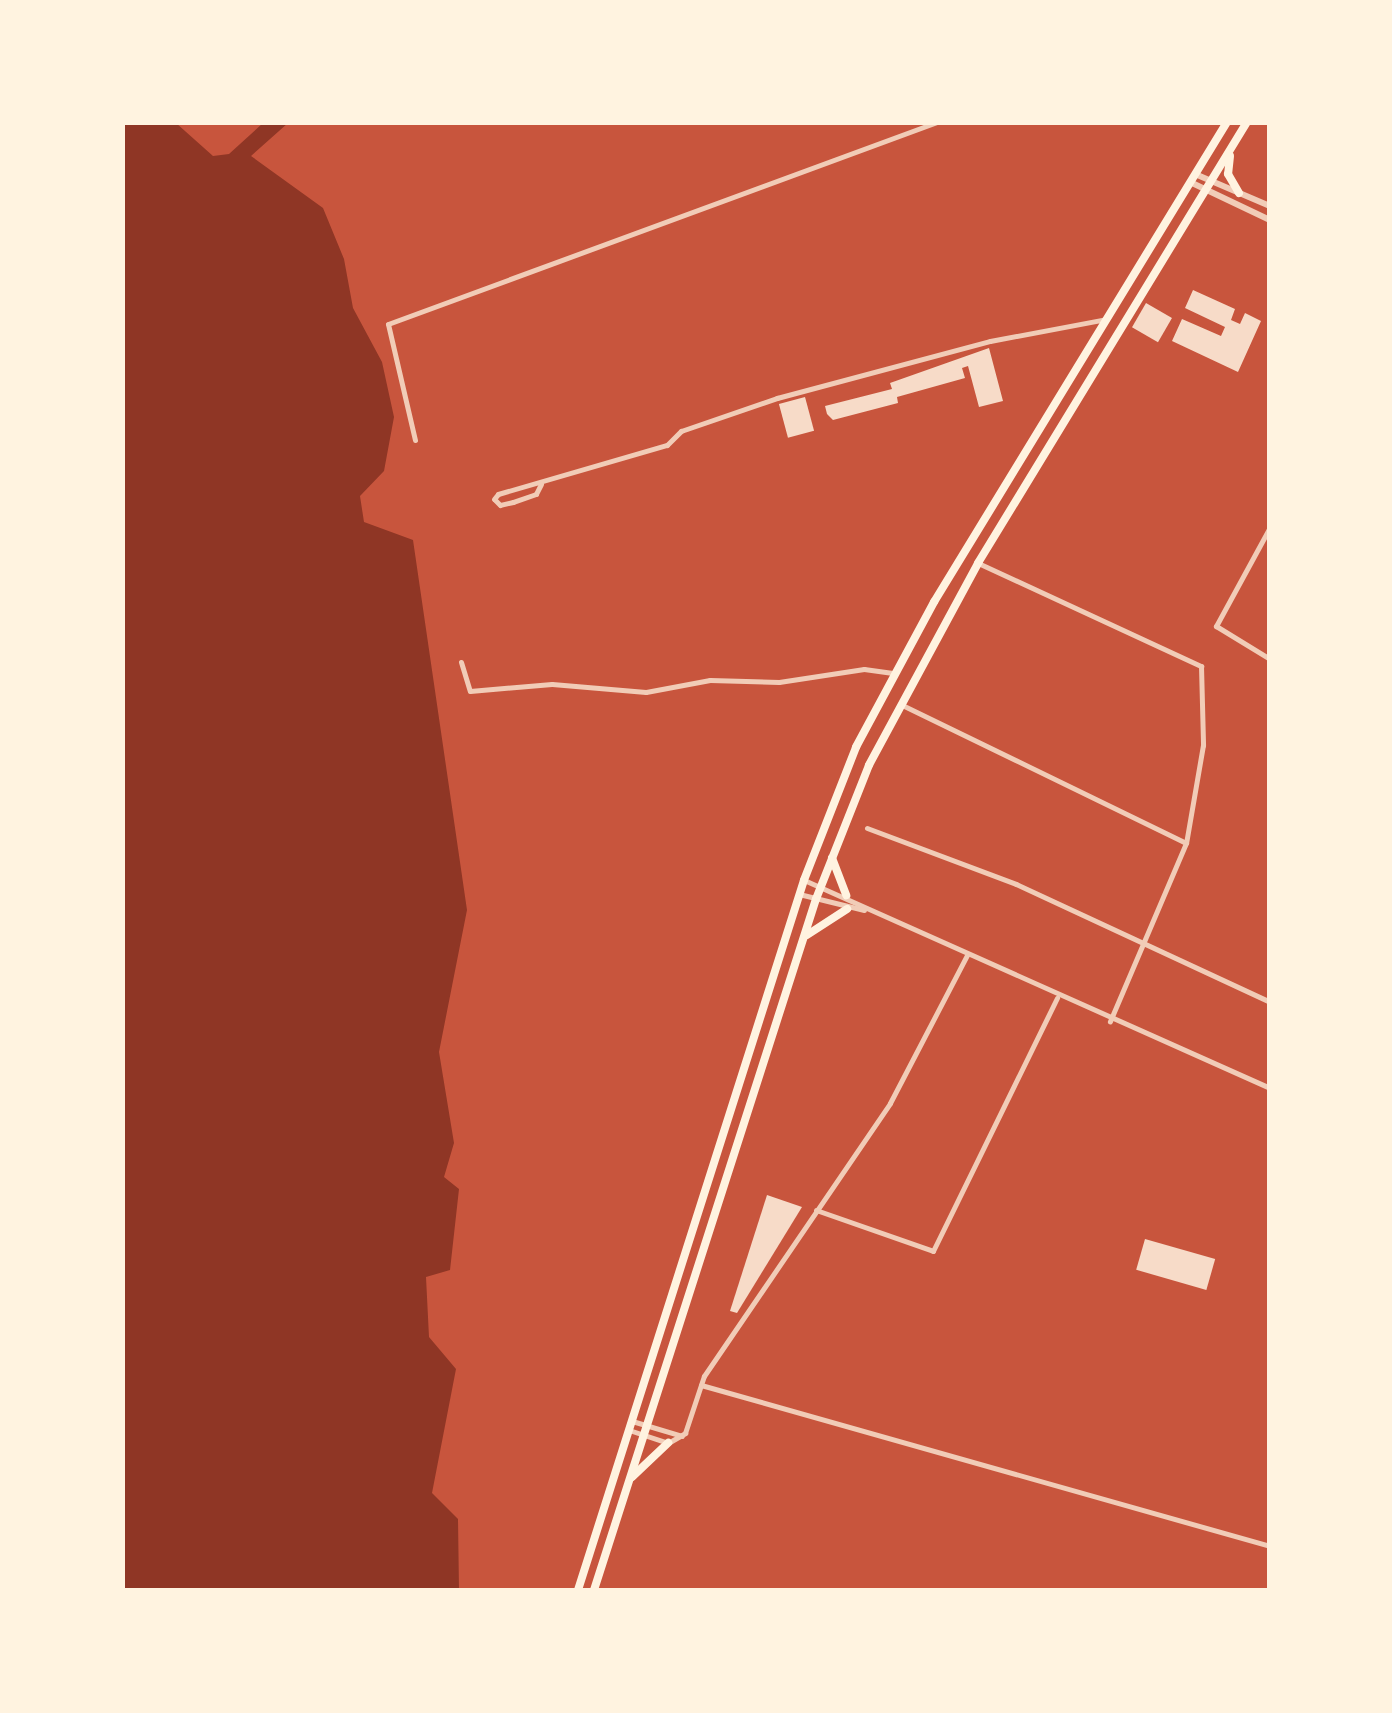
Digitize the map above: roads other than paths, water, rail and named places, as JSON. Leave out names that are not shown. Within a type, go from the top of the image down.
[{"type":"main road","points":[[578,1590],[799,894],[856,747],[893,674],[1227,122]]},
{"type":"main road","points":[[594,1590],[816,899],[900,703],[978,563],[1247,122]]},
{"type":"main road","points":[[1232,148],[1228,174],[1239,193]]},
{"type":"main road","points":[[832,856],[846,895]]},
{"type":"main road","points":[[804,939],[822,919],[847,908]]},
{"type":"main road","points":[[629,1481],[668,1443]]},
{"type":"street","points":[[415,440],[388,324],[937,122]]},
{"type":"street","points":[[1192,178],[1270,220]]},
{"type":"street","points":[[1207,186],[1239,193],[1270,206]]},
{"type":"street","points":[[541,484],[536,494],[513,502],[494,500],[541,484],[668,444],[680,431],[765,402],[990,341],[1106,319]]},
{"type":"street","points":[[1270,526],[1218,630],[1270,659]]},
{"type":"street","points":[[978,563],[1200,666],[1204,744],[1186,843],[1110,1021]]},
{"type":"street","points":[[461,662],[470,690],[552,684],[646,692],[864,669],[893,674]]},
{"type":"street","points":[[900,703],[1186,843]]},
{"type":"street","points":[[867,828],[1016,884],[1144,947],[1270,1002]]},
{"type":"street","points":[[804,880],[846,895],[867,910],[1056,998],[1270,1088]]},
{"type":"street","points":[[799,894],[867,910]]},
{"type":"street","points":[[644,1430],[668,1443],[682,1436],[701,1386],[890,1103],[967,956]]},
{"type":"street","points":[[816,1210],[933,1251],[1056,998]]},
{"type":"street","points":[[701,1386],[1270,1546]]},
{"type":"street","points":[[630,1426],[682,1436]]}]
